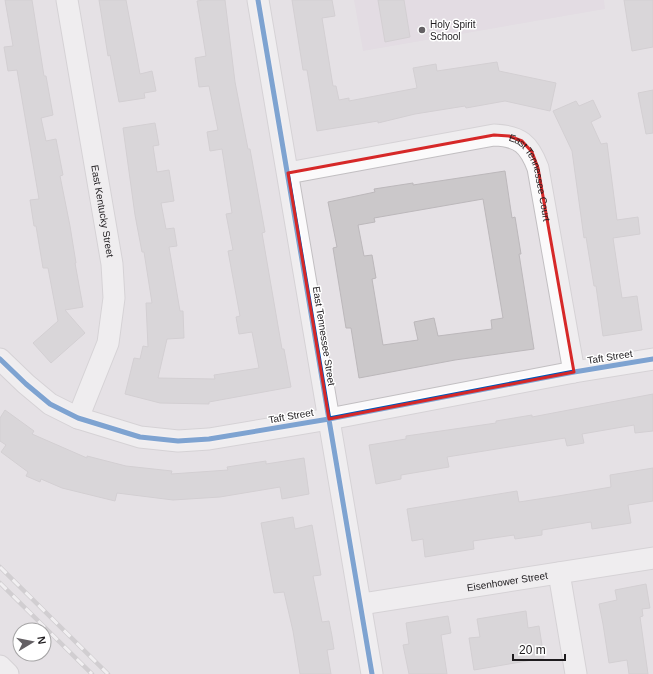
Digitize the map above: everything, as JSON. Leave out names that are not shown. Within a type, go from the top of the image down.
[{"type":"street","name":"East Kentucky Street","points":[[66,0],[112,264],[114,298],[108,343],[78,418]]},
{"type":"street","name":"East Tennessee Street","points":[[258,0],[362,604],[372,674]]},
{"type":"street","name":"East Tennessee Court","points":[[288,173],[494,135],[509,136],[522,141],[532,152],[538,168],[574,372]]},
{"type":"street","name":"Taft Street","points":[[0,359],[50,404],[78,418],[140,437],[178,441],[209,439],[329,419],[574,372],[653,359]]},
{"type":"street","name":"Eisenhower Street","points":[[362,604],[653,558]]},
{"type":"street","points":[[559,573],[576,674]]},
{"type":"street","points":[[0,666],[8,674]]},
{"type":"highlighted area","points":[[494,135],[509,136],[522,141],[532,152],[538,168],[574,372],[329,419],[288,173]]},
{"type":"shaded area","name":"Holy Spirit School","points":[[354,0],[604,0],[605,9],[363,51]]},
{"type":"building","points":[[5,0],[32,0],[44,76],[46,76],[53,115],[41,118],[46,141],[56,139],[63,175],[60,176],[70,226],[83,307],[65,310],[85,333],[51,363],[33,343],[58,321],[48,268],[43,268],[36,226],[34,226],[30,200],[39,199],[17,70],[8,71],[4,47],[13,46]]},
{"type":"building","points":[[99,0],[126,0],[140,74],[152,71],[156,91],[144,93],[145,98],[119,102],[110,55],[108,56]]},
{"type":"building","points":[[225,0],[235,82],[248,149],[250,149],[265,232],[262,233],[282,349],[284,349],[291,387],[209,402],[209,404],[160,403],[125,394],[134,358],[140,359],[143,346],[148,347],[146,303],[152,303],[144,252],[142,252],[135,215],[123,128],[155,123],[159,145],[153,146],[157,172],[169,170],[174,201],[161,203],[166,229],[174,228],[177,246],[169,247],[180,311],[183,311],[184,338],[167,339],[158,378],[215,379],[214,375],[259,368],[252,332],[239,334],[236,317],[240,316],[228,251],[233,250],[226,214],[232,213],[222,149],[210,151],[207,132],[218,130],[209,86],[199,87],[195,58],[206,56],[197,1]]},
{"type":"building","points":[[292,0],[332,0],[335,16],[322,18],[333,86],[336,86],[339,100],[349,98],[349,101],[417,88],[413,68],[436,64],[437,71],[497,62],[499,71],[556,83],[550,111],[505,101],[466,108],[465,106],[415,114],[378,123],[378,121],[317,131],[307,70],[303,70]]},
{"type":"building","points":[[378,0],[404,0],[410,37],[385,42]]},
{"type":"building","points":[[624,0],[653,0],[653,47],[632,51]]},
{"type":"building","points":[[653,90],[653,133],[646,134],[638,93]]},
{"type":"building","points":[[593,100],[601,117],[591,122],[601,144],[607,143],[617,220],[638,217],[640,234],[613,238],[622,298],[637,296],[642,330],[603,336],[596,286],[594,286],[586,237],[584,238],[572,151],[553,111],[576,101],[579,106]]},
{"type":"building","points":[[505,171],[512,218],[515,217],[521,254],[519,254],[534,349],[455,360],[359,378],[351,328],[346,328],[333,248],[337,247],[328,202],[375,192],[374,189],[413,183],[413,185]],"holes":[[[483,199],[503,318],[491,320],[492,329],[438,336],[434,318],[414,322],[418,340],[383,345],[372,279],[376,278],[372,255],[364,256],[358,225],[375,222],[374,218]]]},
{"type":"building","points":[[653,394],[653,431],[635,433],[634,425],[582,434],[584,443],[567,446],[565,438],[447,457],[449,467],[401,475],[401,479],[376,484],[369,445],[406,439],[406,436],[496,423],[496,421],[532,415],[532,417]]},
{"type":"building","points":[[5,410],[34,431],[32,434],[87,458],[87,456],[126,466],[172,471],[171,474],[228,470],[227,467],[266,461],[266,464],[304,458],[309,494],[282,499],[280,487],[220,497],[173,500],[117,493],[115,501],[62,488],[41,479],[40,482],[26,476],[28,472],[1,452],[6,445],[0,441],[0,418]]},
{"type":"building","points":[[653,468],[653,501],[628,505],[631,523],[592,529],[591,522],[542,530],[542,535],[515,539],[514,535],[473,541],[474,549],[425,557],[423,539],[412,541],[407,509],[517,491],[519,502],[558,496],[611,487],[610,475]]},
{"type":"building","points":[[293,517],[295,529],[312,525],[321,575],[313,576],[322,622],[329,621],[334,649],[327,650],[331,674],[300,674],[293,631],[284,592],[274,593],[261,523]]},
{"type":"building","points":[[646,584],[650,608],[642,609],[643,616],[640,617],[648,674],[629,674],[627,660],[609,663],[599,604],[617,600],[615,590]]},
{"type":"building","points":[[526,611],[528,628],[539,626],[544,658],[474,670],[469,638],[480,637],[477,619]]},
{"type":"building","points":[[448,616],[451,633],[441,635],[447,674],[409,674],[403,645],[409,644],[406,623]]},
{"type":"railway","points":[[0,567],[108,674]]},
{"type":"railway","points":[[0,583],[92,674]]},
{"type":"cycle path","points":[[258,0],[372,674]]},
{"type":"cycle path","points":[[0,359],[50,404],[78,418],[140,437],[178,441],[209,439],[329,419],[574,372],[653,359]]},
{"type":"place","name":"Holy Spirit School","points":[[422,30]]}]
